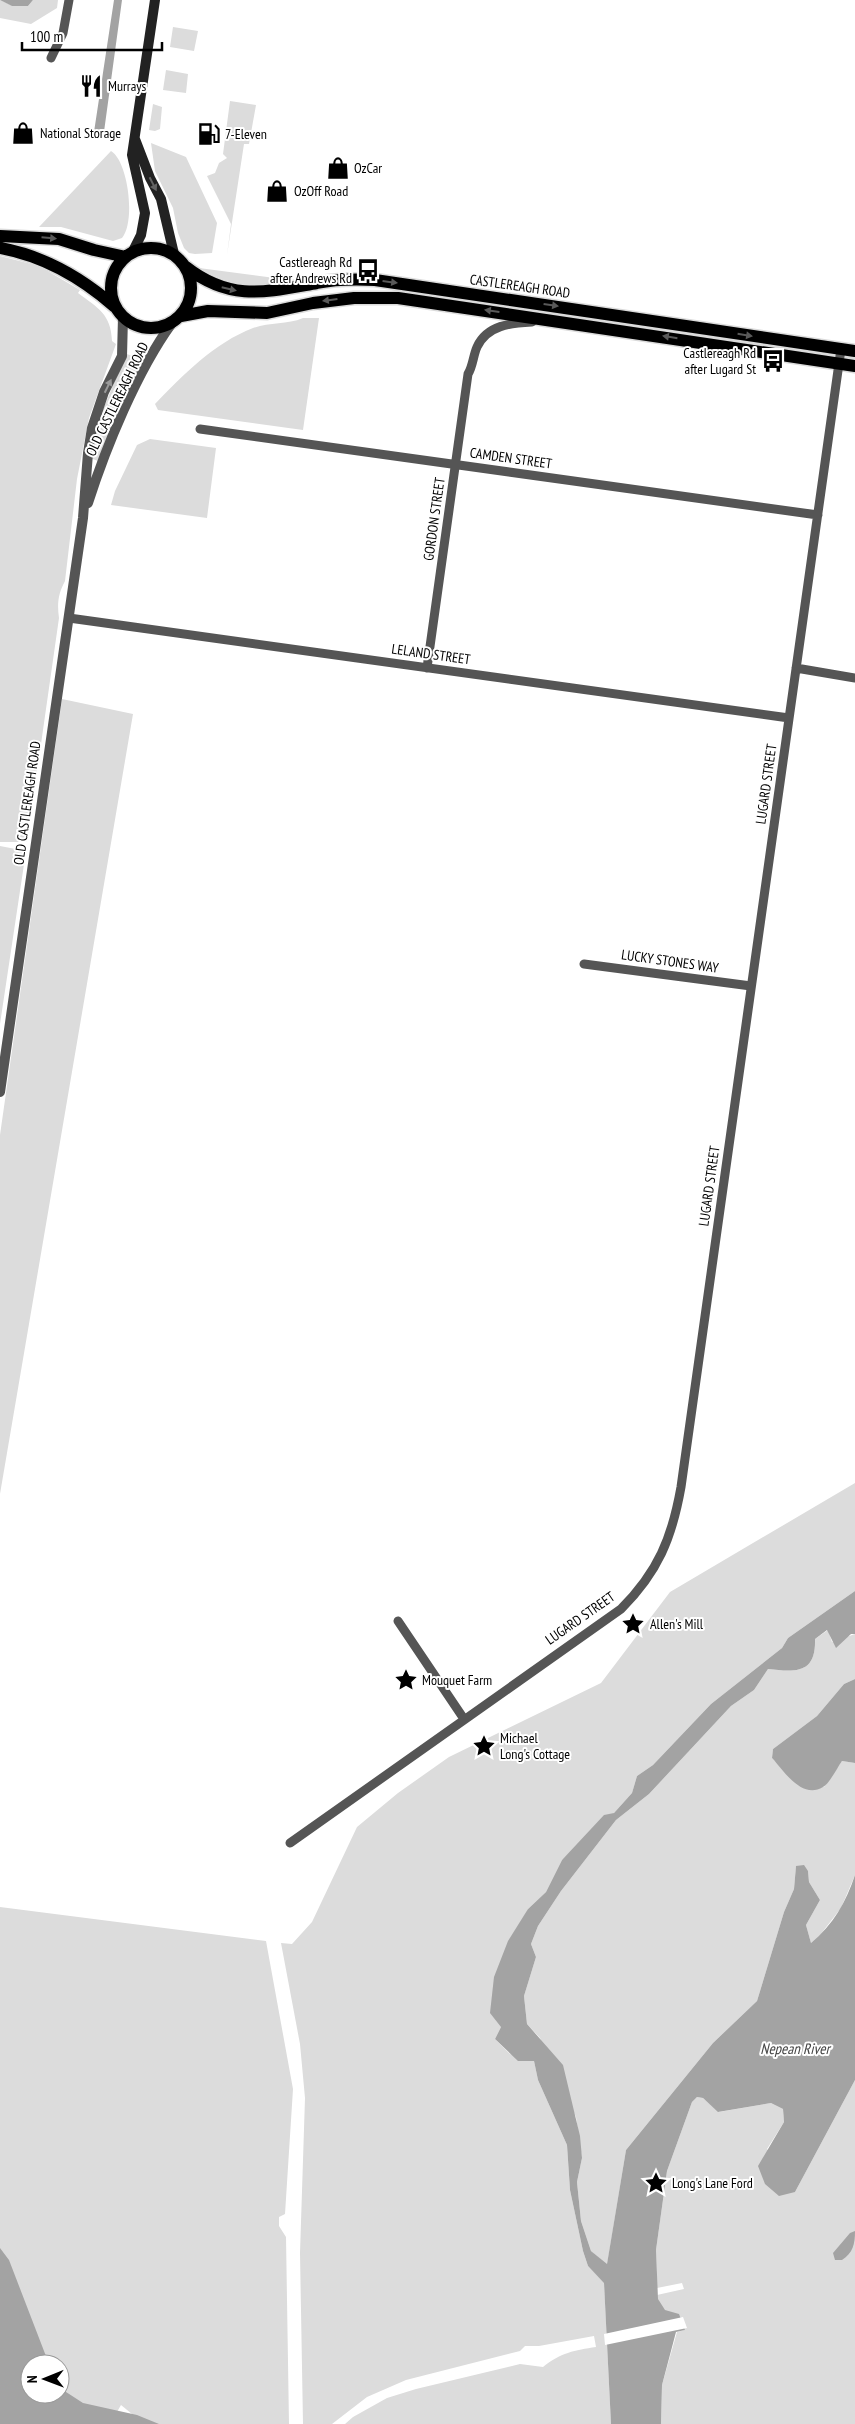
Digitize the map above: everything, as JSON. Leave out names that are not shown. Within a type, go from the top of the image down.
[{"type":"main road","points":[[119,312],[112,297],[113,275],[129,255],[141,235],[145,213],[132,155],[155,0]]},
{"type":"main road","points":[[135,138],[150,178],[161,199],[174,254]]},
{"type":"main road","points":[[0,236],[59,239],[94,250],[129,255],[148,248],[166,250],[174,254],[186,267],[191,280],[192,293],[188,306],[176,320],[155,329],[146,329],[130,323],[72,274],[32,257],[0,248]]},
{"type":"main road","name":"CASTLEREAGH ROAD","points":[[186,267],[198,276],[220,287],[242,292],[262,293],[337,280],[375,280],[855,351]]},
{"type":"main road","name":"CASTLEREAGH ROAD","points":[[176,320],[208,311],[267,313],[314,303],[368,297],[426,301],[855,366]]},
{"type":"street","points":[[51,58],[63,33],[69,0]]},
{"type":"street","name":"OLD CASTLEREAGH ROAD","points":[[0,1092],[83,518],[88,452],[92,428],[104,392],[122,356],[119,312]]},
{"type":"street","name":"OLD CASTLEREAGH ROAD","points":[[83,518],[101,463],[122,416],[155,350],[176,320]]},
{"type":"street","name":"GORDON STREET","points":[[427,668],[468,374],[482,338],[494,329],[518,323],[559,320]]},
{"type":"street","name":"LUGARD STREET","points":[[290,1844],[621,1609],[640,1590],[654,1570],[667,1544],[676,1518],[681,1487],[841,349]]},
{"type":"street","name":"CAMDEN STREET","points":[[200,429],[818,516]]},
{"type":"street","name":"LELAND STREET","points":[[69,618],[790,718]]},
{"type":"street","points":[[796,668],[855,678]]},
{"type":"street","name":"LUCKY STONES WAY","points":[[584,964],[751,986]]},
{"type":"street","points":[[398,1621],[464,1719]]},
{"type":"shaded area","points":[[0,0],[13,6],[28,6],[33,0],[58,0],[57,8],[31,24],[0,18]]},
{"type":"shaded area","points":[[173,27],[198,31],[194,51],[170,47]]},
{"type":"shaded area","points":[[166,70],[188,74],[186,93],[163,90]]},
{"type":"shaded area","points":[[230,101],[256,105],[249,144],[244,144],[227,255],[231,224],[207,176],[215,173],[219,163],[227,158],[223,154]]},
{"type":"shaded area","points":[[153,104],[162,107],[160,129],[155,131],[149,130]]},
{"type":"shaded area","points":[[151,143],[186,157],[217,223],[212,253],[189,253],[184,248],[178,233],[173,208],[155,171]]},
{"type":"shaded area","points":[[111,151],[122,166],[128,192],[129,219],[122,238],[113,241],[61,227],[39,227]]},
{"type":"shaded area","points":[[0,256],[39,266],[80,290],[78,293],[102,312],[106,318],[112,341],[116,344],[89,418],[77,479],[65,581],[59,599],[59,618],[27,842],[0,842]]},
{"type":"shaded area","points":[[199,268],[290,280],[266,285],[243,284],[222,279]]},
{"type":"shaded area","points":[[303,318],[319,318],[303,430],[158,410],[155,404],[188,371],[225,342],[253,328],[291,322]]},
{"type":"shaded area","points":[[126,354],[143,358],[98,461],[90,458],[99,419]]},
{"type":"shaded area","points":[[150,439],[216,448],[207,518],[111,505],[115,491],[137,445]]},
{"type":"shaded area","points":[[62,699],[133,714],[0,1494],[0,1135]]},
{"type":"shaded area","points":[[0,846],[26,851],[0,1024]]},
{"type":"shaded area","points":[[855,1483],[855,1591],[788,1638],[782,1648],[711,1704],[653,1765],[637,1776],[632,1793],[614,1813],[562,1860],[546,1892],[528,1909],[501,2027],[495,2039],[510,2054],[534,2061],[538,2080],[567,2145],[570,2190],[583,2251],[588,2266],[604,2282],[611,2424],[345,2424],[353,2417],[387,2398],[416,2389],[520,2364],[543,2367],[556,2358],[568,2353],[596,2347],[594,2336],[539,2346],[525,2346],[520,2351],[406,2380],[367,2397],[332,2424],[303,2424],[300,2253],[305,2098],[300,2044],[281,1943],[292,1944],[312,1922],[357,1827],[398,1793],[449,1757],[601,1683],[670,1592]]},
{"type":"shaded area","points":[[828,1630],[832,1642],[855,1634],[855,1679],[844,1684],[817,1716],[773,1749],[772,1758],[781,1768],[824,1787],[842,1761],[855,1763],[855,1875],[841,1908],[820,1935],[811,1943],[806,1925],[820,1900],[809,1882],[808,1871],[796,1866],[794,1889],[784,1912],[757,2001],[713,2043],[626,2150],[607,2265],[591,2251],[581,2221],[577,2182],[582,2158],[576,2117],[540,2038],[527,2024],[524,1996],[536,1957],[531,1944],[538,1926],[561,1891],[616,1820],[649,1794],[731,1706],[754,1690],[768,1669],[795,1670],[808,1665],[812,1659],[815,1639]]},
{"type":"shaded area","points":[[0,1907],[266,1941],[293,2089],[285,2214],[279,2217],[279,2226],[286,2237],[289,2424],[128,2424],[132,2414],[121,2405],[110,2424],[34,2404],[70,2404],[70,2354],[20,2354],[20,2400],[15,2399],[0,2362]]},
{"type":"shaded area","points":[[855,2080],[855,2424],[661,2424],[662,2385],[677,2332],[685,2330],[664,2309],[657,2295],[684,2289],[682,2283],[657,2288],[656,2250],[667,2171],[692,2102],[697,2097],[703,2098],[719,2112],[771,2103],[783,2109],[784,2122],[767,2149],[795,2192]]},
{"type":"water","points":[[0,0],[33,0],[28,6],[12,6]]},
{"type":"water","points":[[114,0],[122,0],[103,139],[94,132]]},
{"type":"water","name":"Nepean River","points":[[855,1591],[855,1634],[851,1634],[836,1648],[827,1630],[815,1639],[812,1659],[808,1665],[795,1670],[768,1669],[754,1690],[731,1706],[649,1794],[616,1820],[561,1891],[538,1926],[531,1944],[536,1957],[524,1996],[527,2024],[563,2065],[580,2136],[582,2158],[577,2182],[581,2221],[591,2251],[607,2264],[626,2150],[713,2043],[757,2001],[784,1912],[794,1889],[796,1866],[804,1865],[808,1871],[809,1882],[820,1900],[806,1925],[811,1943],[826,1929],[838,1912],[855,1875],[855,2080],[795,2192],[779,2196],[765,2184],[758,2166],[784,2122],[783,2109],[771,2103],[718,2112],[703,2098],[697,2097],[692,2102],[667,2171],[656,2250],[658,2299],[665,2310],[679,2314],[685,2330],[676,2332],[662,2385],[661,2424],[611,2424],[604,2283],[588,2266],[583,2251],[570,2190],[567,2145],[538,2080],[534,2061],[518,2061],[495,2039],[501,2027],[490,2013],[494,1977],[508,1941],[528,1909],[546,1892],[562,1860],[604,1815],[614,1813],[632,1793],[637,1776],[653,1765],[711,1704],[782,1648],[788,1638]]},
{"type":"water","points":[[855,1679],[855,1763],[842,1761],[831,1779],[823,1787],[808,1790],[801,1787],[772,1758],[773,1749],[817,1716],[844,1684]]},
{"type":"water","points":[[855,2231],[854,2244],[851,2251],[842,2260],[835,2260],[833,2253],[850,2233]]},
{"type":"water","points":[[0,2248],[9,2260],[45,2354],[20,2354],[20,2404],[70,2404],[70,2395],[83,2403],[137,2415],[159,2424],[0,2424]]},
{"type":"pier","points":[[683,2317],[687,2328],[605,2345],[604,2334]]},
{"type":"place","name":"Murrays","points":[[91,86]]},
{"type":"place","name":"National Storage","points":[[23,133]]},
{"type":"place","name":"7-Eleven","points":[[209,134]]},
{"type":"place","name":"OzCar","points":[[338,168]]},
{"type":"place","name":"OzOff Road","points":[[277,191]]},
{"type":"place","name":"Castlereagh Rd after Andrews Rd","points":[[368,270]]},
{"type":"place","name":"Castlereagh Rd after Lugard St","points":[[773,361]]},
{"type":"place","name":"Allen's Mill","points":[[633,1624]]},
{"type":"place","name":"Mouquet Farm","points":[[406,1680]]},
{"type":"place","name":"Michael Long's Cottage","points":[[484,1746]]},
{"type":"place","name":"Long's Lane Ford","points":[[656,2183]]}]
